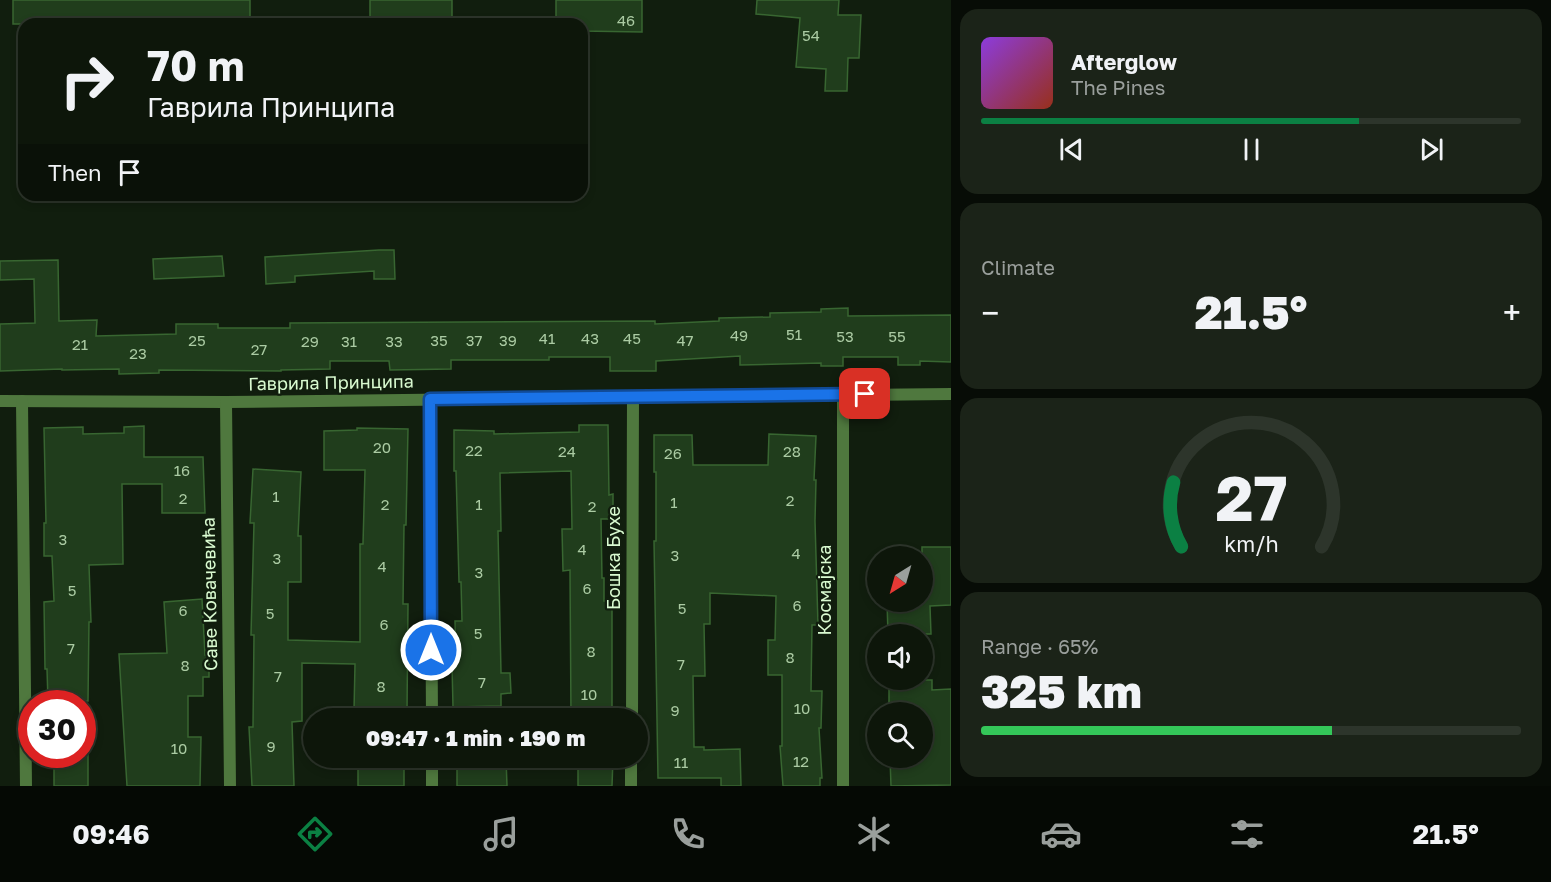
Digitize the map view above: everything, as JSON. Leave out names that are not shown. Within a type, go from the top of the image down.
[{"type":"street","name":"Гаврила Принципа","points":[[0,401],[226,402],[951,393]]},
{"type":"street","name":"Космајска","points":[[843,394],[843,786]]},
{"type":"street","name":"Бошка Бухе","points":[[632,708],[633,398]]},
{"type":"street","points":[[430,399],[432,708]]},
{"type":"street","points":[[21,401],[26,786]]},
{"type":"street","name":"Саве Ковачевића","points":[[226,402],[230,786]]},
{"type":"street","points":[[432,768],[432,786]]},
{"type":"street","points":[[631,768],[631,786]]},
{"type":"building","points":[[13,0],[250,0],[250,18],[18,18],[18,24],[13,24]]},
{"type":"building","points":[[370,0],[452,0],[452,18],[370,18]]},
{"type":"building","points":[[556,0],[642,0],[642,32],[588,31],[588,18],[556,18]]},
{"type":"building","points":[[757,0],[839,0],[838,15],[861,15],[859,58],[848,58],[847,91],[825,91],[826,69],[796,67],[800,18],[756,14]]},
{"type":"building","points":[[394,250],[395,279],[374,279],[374,271],[295,276],[295,282],[266,284],[265,257]]},
{"type":"building","points":[[222,256],[224,276],[154,279],[153,259]]},
{"type":"building","points":[[58,260],[59,321],[97,320],[96,336],[176,334],[176,324],[218,324],[218,328],[290,328],[290,323],[655,321],[655,324],[719,321],[719,318],[770,317],[770,313],[821,312],[821,309],[848,308],[848,316],[951,315],[951,362],[920,361],[920,365],[898,365],[898,357],[843,357],[843,366],[821,366],[821,363],[740,365],[740,356],[656,361],[656,371],[610,371],[610,357],[549,357],[549,360],[451,360],[451,369],[390,370],[389,361],[330,361],[330,369],[281,371],[159,370],[159,373],[119,374],[119,369],[0,371],[0,324],[35,323],[34,279],[0,280],[0,261]]},
{"type":"building","points":[[579,425],[608,425],[609,495],[613,494],[613,519],[601,519],[604,601],[612,601],[612,708],[571,708],[570,570],[563,571],[562,529],[572,529],[571,471],[500,473],[501,531],[498,531],[501,673],[510,673],[511,693],[501,694],[501,706],[453,707],[452,665],[456,665],[455,621],[462,621],[454,430],[494,431],[494,434],[579,432]]},
{"type":"building","points":[[144,426],[144,457],[203,457],[205,513],[162,513],[162,484],[122,484],[123,564],[89,565],[91,622],[89,622],[88,690],[48,690],[44,602],[54,601],[52,556],[44,556],[44,523],[46,523],[44,428],[83,427],[83,434],[124,433],[124,427]]},
{"type":"building","points":[[357,428],[408,429],[403,604],[408,604],[407,708],[354,708],[355,664],[302,663],[302,721],[292,722],[294,786],[252,786],[249,727],[253,727],[254,635],[251,635],[254,523],[250,523],[253,469],[301,472],[298,536],[301,536],[301,582],[288,582],[288,640],[360,642],[360,544],[363,544],[365,470],[324,470],[324,431],[357,430]]},
{"type":"building","points":[[769,434],[816,436],[814,480],[816,480],[818,625],[812,625],[811,691],[822,691],[821,728],[819,728],[822,778],[820,778],[820,786],[783,786],[780,746],[782,746],[782,675],[768,675],[768,640],[775,640],[776,596],[710,593],[710,624],[704,624],[705,676],[693,676],[694,747],[704,747],[704,750],[740,749],[741,786],[721,786],[721,778],[658,778],[654,435],[692,435],[693,465],[768,465]]},
{"type":"building","points":[[933,547],[951,547],[951,605],[933,606]]},
{"type":"building","points":[[202,599],[205,655],[209,655],[209,677],[203,677],[203,696],[188,696],[188,737],[201,737],[200,786],[127,786],[119,654],[167,653],[164,602]]},
{"type":"building","points":[[887,612],[930,612],[931,624],[888,624]]},
{"type":"building","points":[[951,689],[951,785],[891,786],[890,768],[933,768],[933,702],[889,702],[889,690]]},
{"type":"building","points":[[54,768],[88,768],[88,786],[54,786]]},
{"type":"building","points":[[358,768],[404,768],[404,786],[358,786]]},
{"type":"building","points":[[457,768],[506,768],[507,786],[457,786]]},
{"type":"building","points":[[578,768],[613,768],[612,786],[578,786]]},
{"type":"route","points":[[431,650],[430,399],[865,394]]}]
